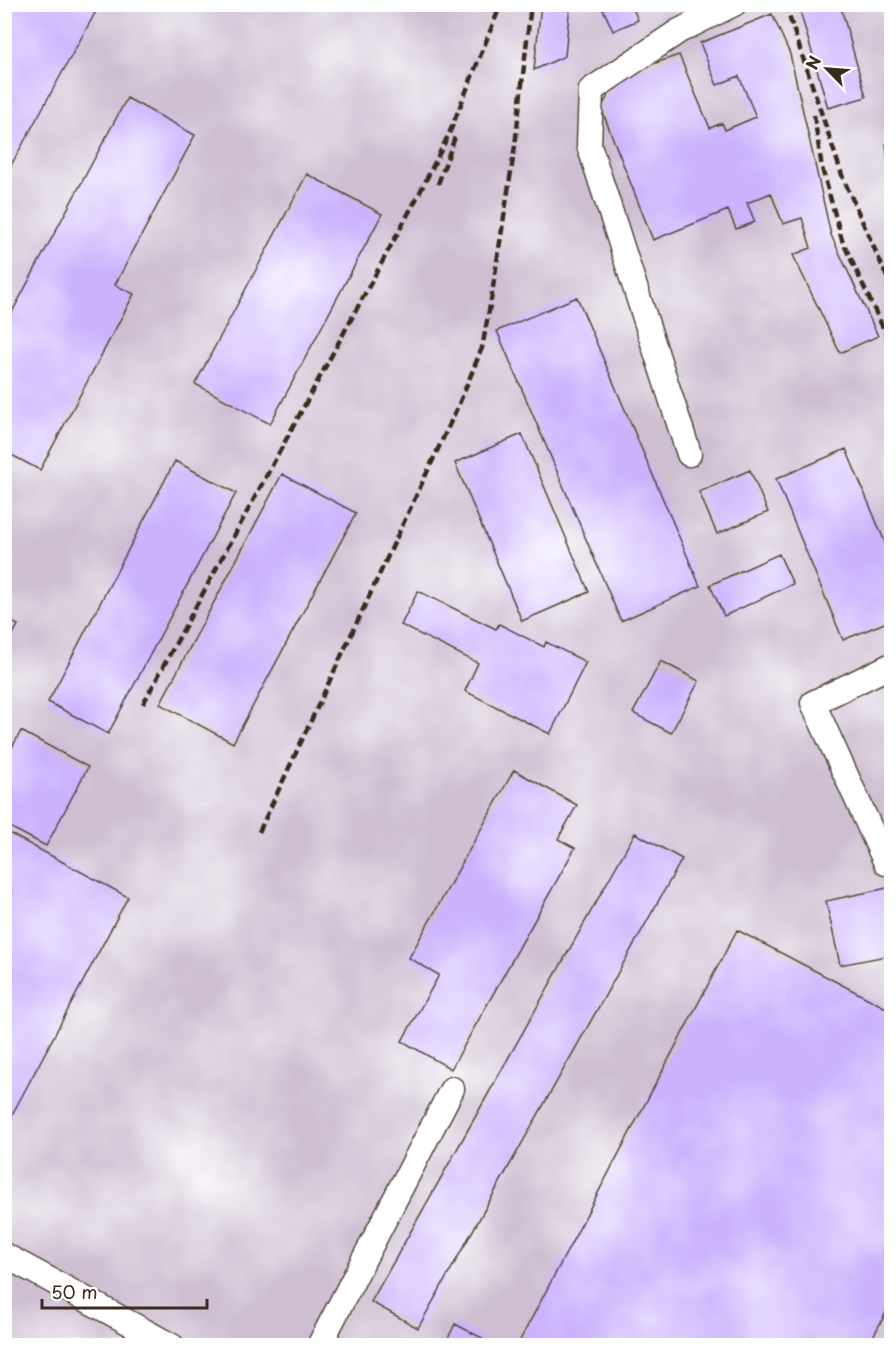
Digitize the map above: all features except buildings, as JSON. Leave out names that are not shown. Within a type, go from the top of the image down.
[{"type":"street","points":[[689,454],[589,145],[591,90],[680,32],[734,4]]},
{"type":"street","points":[[891,665],[813,703],[886,863],[891,861]]},
{"type":"street","points":[[319,1346],[452,1089]]},
{"type":"street","points":[[4,1254],[172,1346]]},
{"type":"shaded area","points":[[5,5],[891,5],[891,1345],[5,1345]]},
{"type":"railway","points":[[143,704],[420,192],[449,134],[501,4]]},
{"type":"railway","points":[[259,832],[459,404],[482,348],[515,146],[531,4]]},
{"type":"railway","points":[[785,4],[843,178],[892,288]]},
{"type":"railway","points":[[814,115],[822,168],[842,240],[892,347]]},
{"type":"railway","points":[[438,184],[455,137]]}]
